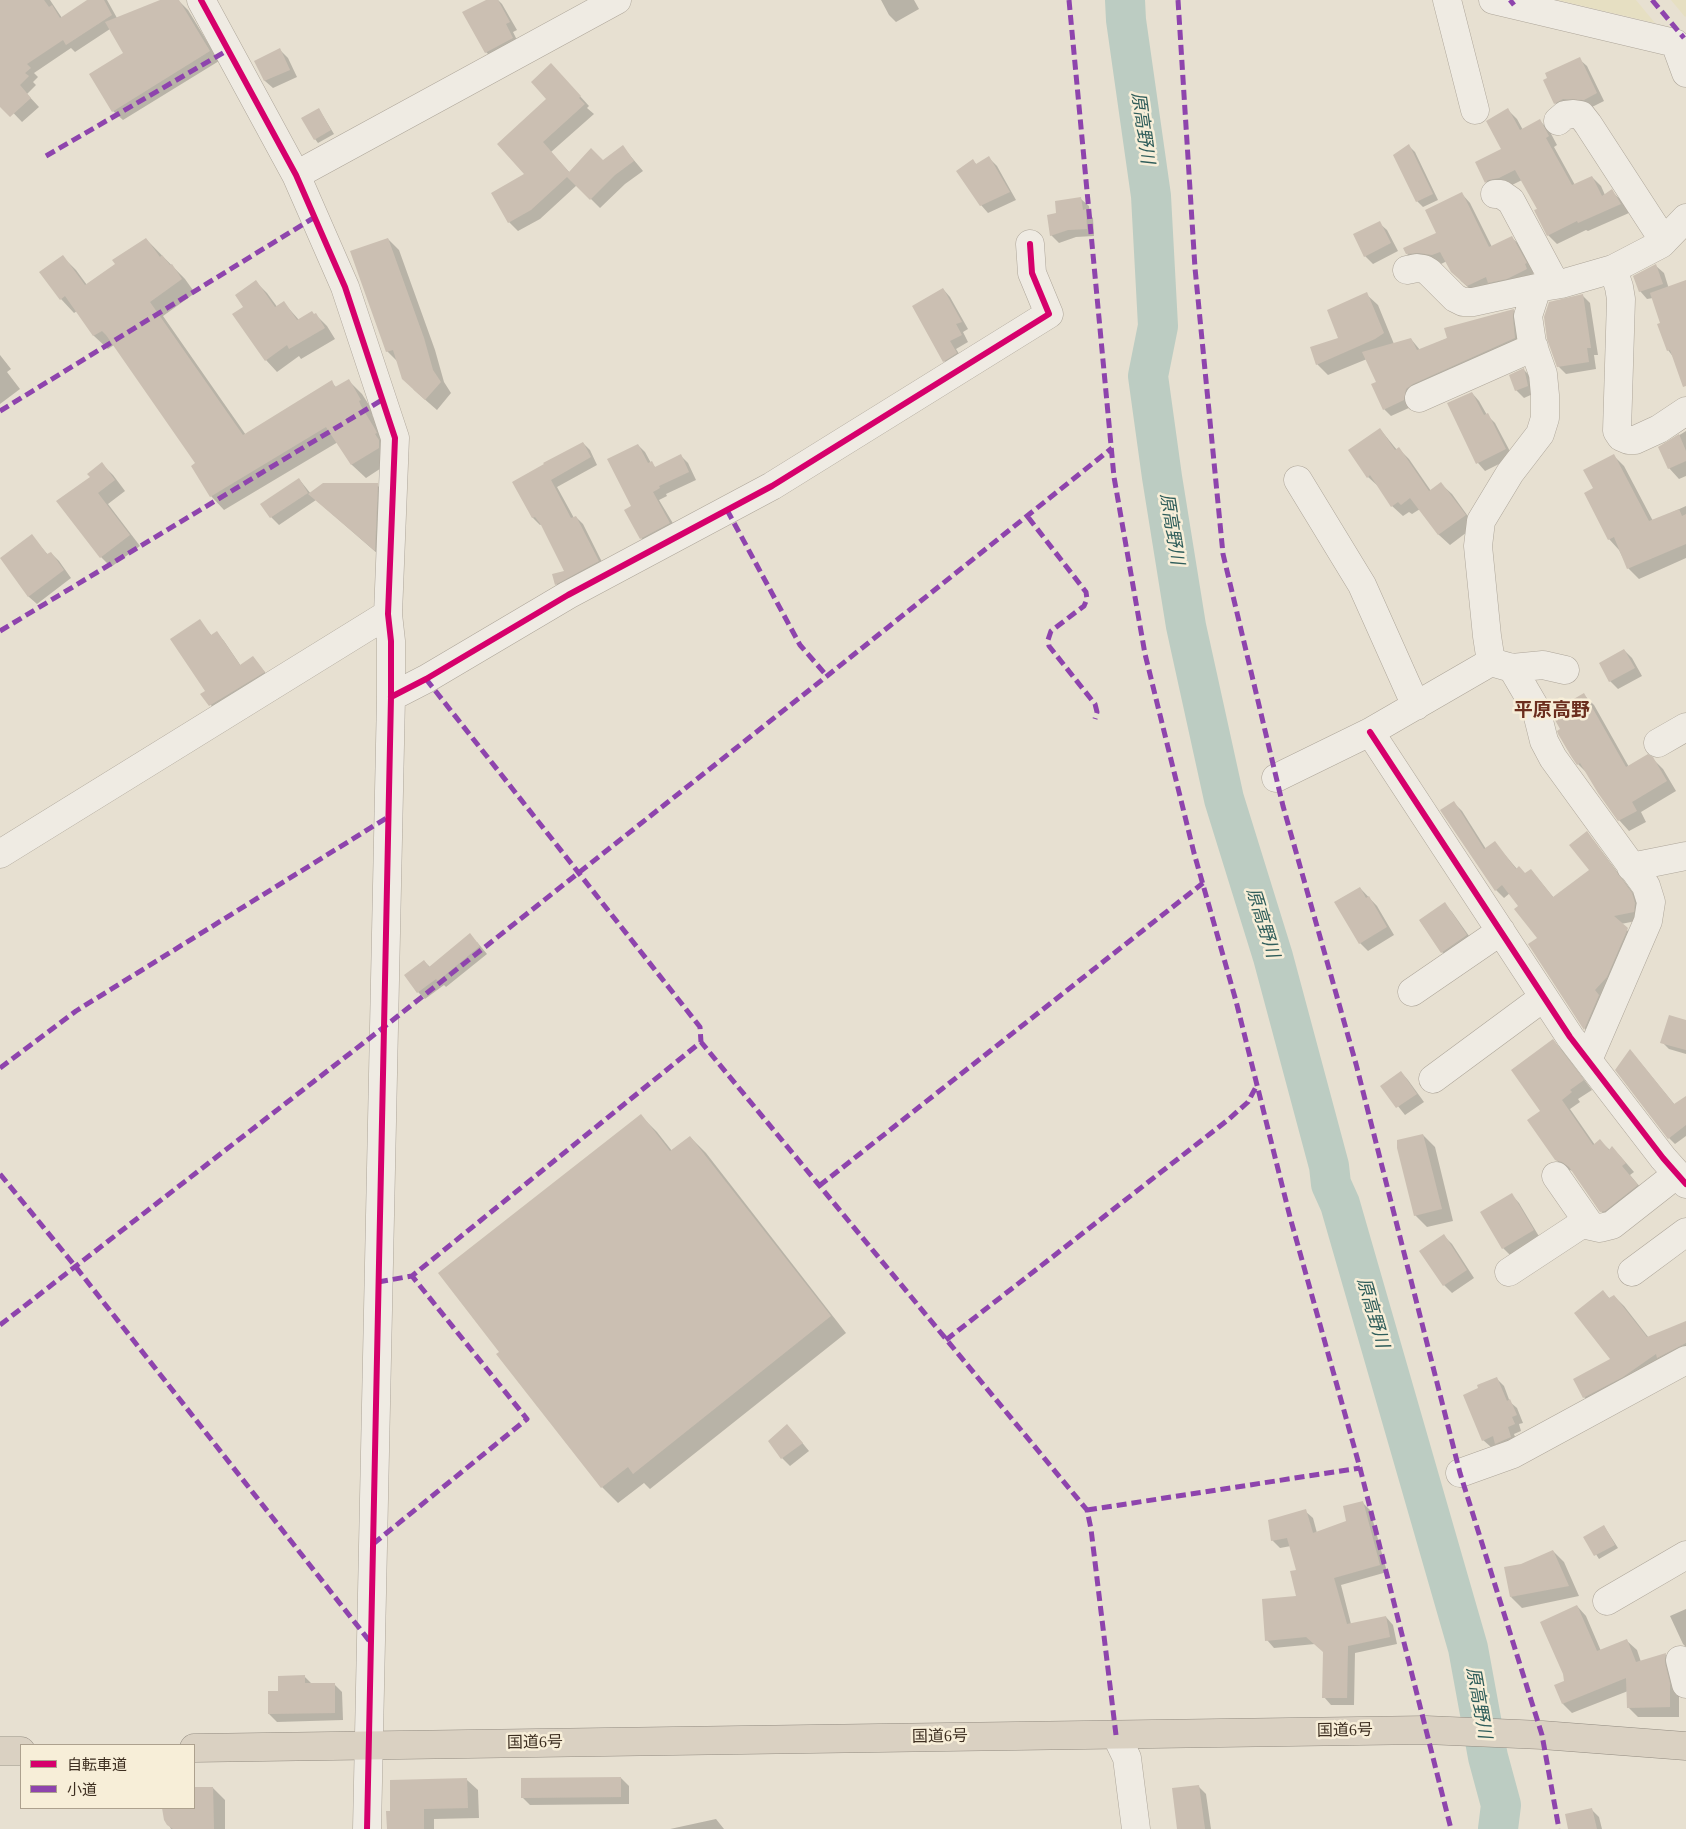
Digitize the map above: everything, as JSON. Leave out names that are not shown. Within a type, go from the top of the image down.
[{"type":"highway","name":"国道6号","points":[[195,1748],[1436,1730],[1686,1746]]},
{"type":"highway","points":[[0,1751],[20,1751]]},
{"type":"street","points":[[201,0],[296,174],[345,287],[394,438],[388,614],[392,641],[368,1829]]},
{"type":"street","points":[[296,174],[617,0]]},
{"type":"street","points":[[1447,0],[1475,110]]},
{"type":"street","points":[[1494,0],[1681,40],[1686,73]]},
{"type":"street","points":[[1558,121],[1565,116],[1574,114],[1581,116],[1664,241]]},
{"type":"street","points":[[1495,194],[1501,194],[1511,201],[1546,286]]},
{"type":"street","points":[[1407,270],[1424,269],[1455,298],[1463,302],[1473,302],[1613,269],[1648,252],[1664,241],[1686,218]]},
{"type":"street","points":[[391,697],[426,679],[568,595],[772,486],[1049,314],[1032,273],[1030,244]]},
{"type":"street","points":[[1613,269],[1621,299],[1617,431],[1621,437],[1635,440],[1659,429],[1686,411]]},
{"type":"street","points":[[1546,286],[1528,316],[1542,374],[1545,395],[1545,418],[1540,434],[1510,474],[1481,521],[1478,546],[1487,636],[1502,665],[1536,709],[1544,741],[1552,758],[1646,886],[1650,902],[1648,921],[1588,1060]]},
{"type":"street","points":[[1419,398],[1534,347]]},
{"type":"street","points":[[1298,480],[1362,585],[1416,706]]},
{"type":"street","points":[[0,854],[388,614]]},
{"type":"street","points":[[1276,778],[1370,732],[1416,706],[1502,665],[1543,665],[1565,670]]},
{"type":"street","points":[[1658,743],[1686,727]]},
{"type":"street","points":[[1370,732],[1570,1037],[1681,1179],[1612,1225],[1600,1228],[1582,1224],[1509,1272]]},
{"type":"street","points":[[1631,867],[1686,856]]},
{"type":"street","points":[[1412,992],[1501,931]]},
{"type":"street","points":[[1433,1079],[1544,998]]},
{"type":"street","points":[[1556,1176],[1590,1225]]},
{"type":"street","points":[[1632,1272],[1686,1232]]},
{"type":"street","points":[[1460,1474],[1513,1454],[1686,1360]]},
{"type":"street","points":[[1607,1601],[1686,1555]]},
{"type":"street","points":[[1116,1735],[1127,1758],[1136,1829]]},
{"type":"shaded area","points":[[1557,0],[1636,0],[1655,23]]},
{"type":"shaded area","points":[[1671,0],[1686,0],[1685,17]]},
{"type":"building","points":[[0,0],[44,0],[49,7],[52,5],[60,18],[87,0],[104,0],[112,15],[66,45],[63,40],[27,64],[31,68],[25,73],[29,76],[20,85],[31,98],[10,117],[0,107]]},
{"type":"building","points":[[160,0],[179,0],[210,51],[112,112],[89,74],[123,53],[105,22]]},
{"type":"building","points":[[486,0],[498,0],[510,22],[506,24],[513,38],[485,53],[462,12]]},
{"type":"building","points":[[280,48],[290,70],[264,81],[254,61]]},
{"type":"building","points":[[1580,57],[1597,93],[1584,100],[1563,99],[1554,104],[1543,80],[1547,78],[1545,73]]},
{"type":"building","points":[[551,63],[581,96],[579,98],[585,104],[543,142],[569,172],[591,148],[603,160],[623,145],[634,161],[615,175],[590,200],[567,177],[531,210],[508,223],[491,193],[524,174],[497,144],[546,99],[531,82]]},
{"type":"building","points":[[319,108],[331,130],[314,140],[301,118]]},
{"type":"building","points":[[1508,108],[1520,130],[1540,119],[1549,136],[1546,138],[1572,185],[1592,176],[1602,196],[1612,189],[1621,204],[1578,223],[1577,221],[1547,236],[1534,210],[1537,209],[1515,170],[1499,178],[1488,180],[1485,183],[1475,162],[1501,149],[1486,121]]},
{"type":"building","points":[[1409,144],[1433,194],[1416,202],[1393,155]]},
{"type":"building","points":[[989,156],[1010,192],[980,206],[956,171],[973,159],[976,164]]},
{"type":"building","points":[[1462,192],[1489,247],[1512,236],[1527,263],[1525,264],[1527,269],[1507,279],[1488,283],[1486,277],[1467,286],[1451,272],[1440,252],[1432,255],[1406,254],[1403,248],[1436,233],[1425,210]]},
{"type":"building","points":[[1081,197],[1083,210],[1086,209],[1087,229],[1068,230],[1050,236],[1047,215],[1056,213],[1055,201]]},
{"type":"building","points":[[1380,221],[1391,243],[1364,257],[1353,234]]},
{"type":"building","points":[[146,238],[160,257],[162,255],[170,265],[172,264],[182,279],[150,302],[243,435],[332,380],[335,387],[349,379],[361,400],[359,401],[361,406],[377,433],[375,434],[379,440],[379,448],[351,465],[326,427],[210,497],[191,466],[195,463],[106,335],[102,331],[93,336],[65,296],[60,300],[39,272],[63,255],[85,285],[115,264],[112,260]]},
{"type":"building","points":[[388,238],[424,338],[433,370],[441,382],[425,400],[402,379],[393,350],[386,352],[350,251]]},
{"type":"building","points":[[1656,264],[1663,284],[1639,292],[1633,276]]},
{"type":"building","points":[[256,280],[275,307],[284,301],[297,320],[312,311],[314,314],[316,313],[325,328],[289,349],[287,345],[265,361],[232,314],[243,307],[235,295]]},
{"type":"building","points":[[1686,280],[1686,386],[1683,387],[1670,350],[1667,351],[1657,324],[1660,323],[1650,293]]},
{"type":"building","points":[[943,288],[962,322],[956,324],[962,335],[950,341],[957,353],[943,362],[912,306]]},
{"type":"building","points":[[1367,292],[1384,333],[1375,339],[1316,365],[1310,347],[1338,338],[1327,310]]},
{"type":"building","points":[[1583,294],[1591,348],[1587,348],[1589,362],[1557,367],[1547,339],[1544,317],[1549,302]]},
{"type":"building","points":[[1514,309],[1515,338],[1413,384],[1406,389],[1404,400],[1383,410],[1371,384],[1376,382],[1362,352],[1411,338],[1417,350],[1447,338],[1444,328]]},
{"type":"building","points":[[1524,368],[1528,386],[1515,391],[1509,375]]},
{"type":"building","points":[[1472,392],[1484,415],[1488,413],[1506,449],[1476,464],[1447,403]]},
{"type":"building","points":[[1380,428],[1395,450],[1399,447],[1429,491],[1441,482],[1466,515],[1438,535],[1410,498],[1401,505],[1398,502],[1391,507],[1370,475],[1367,478],[1348,450]]},
{"type":"building","points":[[1679,434],[1686,451],[1686,461],[1668,469],[1658,447]]},
{"type":"building","points":[[583,442],[591,457],[551,480],[571,518],[576,516],[599,561],[555,585],[552,574],[564,571],[541,525],[535,517],[532,518],[512,482]]},
{"type":"building","points":[[638,444],[648,463],[652,461],[655,467],[681,454],[689,472],[659,486],[660,488],[653,492],[670,523],[640,539],[624,510],[631,506],[607,459]]},
{"type":"building","points":[[1614,454],[1649,521],[1679,509],[1682,516],[1686,514],[1686,544],[1627,569],[1614,537],[1608,540],[1584,493],[1593,488],[1583,470]]},
{"type":"building","points":[[102,462],[115,480],[98,493],[130,535],[100,558],[56,501],[90,477],[87,474]]},
{"type":"building","points":[[299,478],[308,493],[270,518],[260,504]]},
{"type":"building","points":[[323,483],[378,483],[375,551],[308,494]]},
{"type":"building","points":[[32,534],[47,554],[51,552],[64,570],[28,597],[0,558]]},
{"type":"building","points":[[200,619],[211,635],[217,631],[240,665],[253,656],[265,672],[209,706],[200,694],[205,691],[170,639]]},
{"type":"building","points":[[1624,649],[1635,668],[1609,682],[1599,663]]},
{"type":"building","points":[[1584,693],[1626,767],[1648,754],[1653,757],[1667,781],[1632,802],[1637,811],[1618,821],[1580,763],[1577,765],[1557,731],[1560,729],[1553,711]]},
{"type":"building","points":[[1454,801],[1484,849],[1495,841],[1516,869],[1519,866],[1525,873],[1531,869],[1553,897],[1589,870],[1569,845],[1587,831],[1632,893],[1635,903],[1634,912],[1614,916],[1628,928],[1607,977],[1595,990],[1599,995],[1584,1030],[1528,944],[1537,938],[1514,909],[1518,906],[1502,885],[1495,891],[1440,810]]},
{"type":"building","points":[[1360,887],[1366,898],[1369,896],[1387,927],[1359,944],[1334,902]]},
{"type":"building","points":[[1445,902],[1467,935],[1441,953],[1419,920]]},
{"type":"building","points":[[470,933],[480,946],[438,981],[436,979],[417,993],[404,975],[424,960],[429,967]]},
{"type":"building","points":[[1669,1015],[1686,1020],[1686,1050],[1660,1043]]},
{"type":"building","points":[[1553,1039],[1584,1080],[1570,1090],[1572,1092],[1562,1100],[1593,1145],[1600,1139],[1609,1150],[1612,1146],[1626,1163],[1622,1166],[1638,1185],[1605,1211],[1600,1212],[1569,1167],[1555,1160],[1527,1120],[1540,1111],[1511,1070]]},
{"type":"building","points":[[1630,1049],[1674,1104],[1686,1096],[1686,1125],[1668,1139],[1615,1070]]},
{"type":"building","points":[[1401,1071],[1417,1094],[1396,1108],[1380,1086]]},
{"type":"building","points":[[641,1114],[670,1151],[690,1136],[831,1316],[633,1474],[628,1467],[601,1488],[496,1354],[499,1352],[438,1273]]},
{"type":"building","points":[[1423,1134],[1442,1209],[1414,1216],[1397,1148],[1397,1140]]},
{"type":"building","points":[[1512,1193],[1534,1230],[1502,1249],[1480,1212]]},
{"type":"building","points":[[1444,1234],[1467,1270],[1443,1286],[1419,1251]]},
{"type":"building","points":[[1603,1290],[1609,1298],[1614,1295],[1647,1337],[1686,1321],[1686,1343],[1657,1358],[1656,1354],[1623,1377],[1583,1398],[1573,1379],[1610,1359],[1574,1313]]},
{"type":"building","points":[[1497,1377],[1507,1401],[1510,1399],[1517,1415],[1512,1417],[1515,1424],[1508,1427],[1511,1437],[1495,1444],[1493,1436],[1482,1441],[1463,1395],[1478,1388],[1477,1385]]},
{"type":"building","points":[[787,1424],[803,1443],[781,1459],[768,1441]]},
{"type":"building","points":[[1363,1501],[1380,1565],[1334,1578],[1347,1624],[1386,1616],[1390,1637],[1348,1646],[1347,1698],[1322,1698],[1323,1652],[1306,1637],[1265,1641],[1262,1599],[1296,1596],[1290,1571],[1296,1570],[1287,1538],[1271,1541],[1268,1520],[1306,1509],[1313,1533],[1346,1521],[1343,1506]]},
{"type":"building","points":[[1604,1525],[1615,1545],[1594,1556],[1583,1537]]},
{"type":"building","points":[[1553,1550],[1569,1586],[1510,1597],[1504,1567],[1521,1564]]},
{"type":"building","points":[[1577,1605],[1597,1651],[1627,1639],[1636,1662],[1666,1653],[1665,1663],[1670,1683],[1670,1707],[1627,1708],[1626,1678],[1562,1704],[1554,1685],[1564,1681],[1563,1674],[1540,1622]]},
{"type":"building","points":[[305,1675],[305,1683],[335,1683],[335,1713],[268,1714],[268,1691],[278,1691],[278,1676]]},
{"type":"building","points":[[621,1777],[621,1797],[521,1798],[521,1778]]},
{"type":"building","points":[[467,1778],[468,1808],[424,1809],[424,1829],[387,1829],[386,1811],[390,1811],[390,1780]]},
{"type":"building","points":[[1199,1785],[1205,1829],[1177,1829],[1172,1788]]},
{"type":"building","points":[[195,1787],[213,1787],[214,1829],[173,1829],[164,1820],[162,1809],[195,1809]]},
{"type":"building","points":[[1592,1808],[1597,1829],[1568,1829],[1565,1814]]},
{"type":"waterway","name":"原高野川","points":[[1125,0],[1126,20],[1151,196],[1158,326],[1148,376],[1186,626],[1224,799],[1273,957],[1329,1166],[1331,1184],[1340,1204],[1468,1648],[1488,1757],[1501,1805],[1498,1829]]},
{"type":"marked path","points":[[1069,0],[1114,477],[1145,654],[1194,853],[1236,1001],[1290,1217],[1360,1468],[1451,1829]]},
{"type":"marked path","points":[[1178,0],[1195,268],[1223,554],[1283,806],[1356,1064],[1460,1473],[1542,1735],[1559,1829]]},
{"type":"marked path","points":[[1510,0],[1514,5]]},
{"type":"marked path","points":[[1652,0],[1684,38]]},
{"type":"marked path","points":[[46,156],[228,50]]},
{"type":"marked path","points":[[0,411],[315,217]]},
{"type":"marked path","points":[[0,631],[382,400]]},
{"type":"marked path","points":[[0,1325],[384,1027],[1112,448]]},
{"type":"marked path","points":[[727,510],[800,645],[827,676]]},
{"type":"marked path","points":[[1028,517],[1086,592],[1087,599],[1084,606],[1051,631],[1048,640],[1049,646],[1095,704],[1097,712],[1095,719]]},
{"type":"marked path","points":[[426,679],[700,1027],[701,1042]]},
{"type":"marked path","points":[[0,1068],[76,1011],[388,817]]},
{"type":"marked path","points":[[819,1186],[1203,883]]},
{"type":"marked path","points":[[378,1282],[412,1276],[701,1042],[1087,1510],[1091,1529],[1116,1735]]},
{"type":"marked path","points":[[946,1340],[1229,1119],[1248,1102],[1257,1085]]},
{"type":"marked path","points":[[0,1174],[75,1266],[371,1643]]},
{"type":"marked path","points":[[373,1544],[527,1419],[412,1276]]},
{"type":"marked path","points":[[1087,1510],[1360,1468]]},
{"type":"cycle path","points":[[201,0],[296,175],[345,287],[395,438],[388,614],[391,641],[391,697],[367,1829]]},
{"type":"cycle path","points":[[391,697],[426,679],[568,595],[772,486],[1049,314],[1032,273],[1030,244]]},
{"type":"cycle path","points":[[1370,732],[1570,1037],[1663,1158],[1686,1184]]},
{"type":"district","name":"平原高野","points":[[1552,711]]}]
